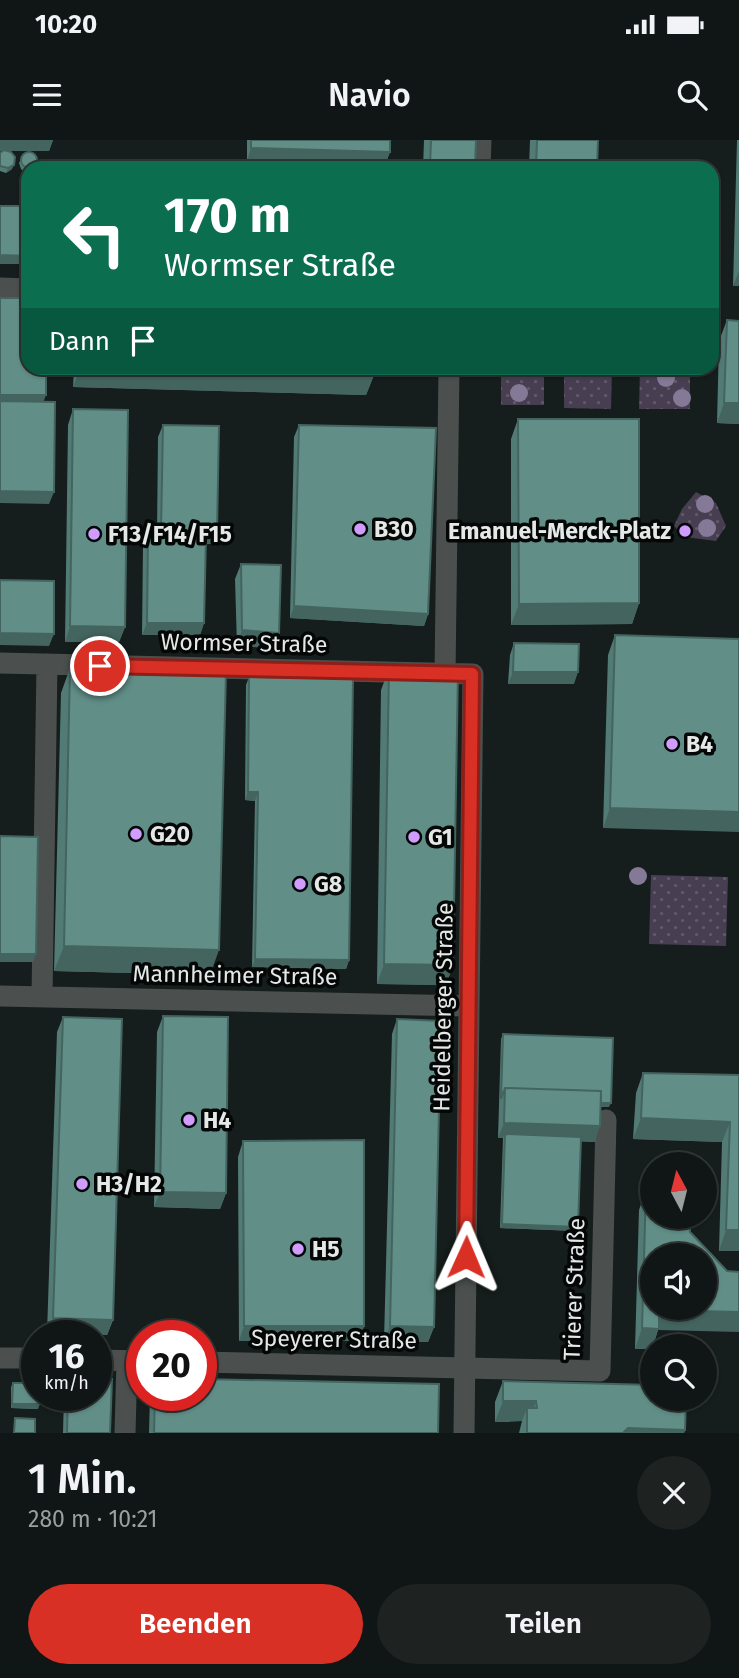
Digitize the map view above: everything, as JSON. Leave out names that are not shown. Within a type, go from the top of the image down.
[{"type":"lane","points":[[480,161],[481,140]]},
{"type":"lane","points":[[0,288],[21,289]]},
{"type":"lane","points":[[444,674],[449,375]]},
{"type":"lane","name":"Wormser Straße","points":[[0,663],[444,674]]},
{"type":"lane","points":[[42,997],[47,664]]},
{"type":"lane","name":"Heidelberger Straße","points":[[444,674],[472,674],[464,1433]]},
{"type":"lane","name":"Mannheimer Straße","points":[[0,996],[470,1006]]},
{"type":"lane","name":"Trierer Straße","points":[[465,1368],[600,1371],[606,1120]]},
{"type":"lane","points":[[0,1358],[21,1359]]},
{"type":"lane","name":"Speyerer Straße","points":[[217,1362],[465,1368]]},
{"type":"lane","points":[[125,1433],[128,1411]]},
{"type":"shaded area","points":[[501,375],[544,375],[544,405],[501,405]]},
{"type":"shaded area","points":[[564,375],[612,375],[611,409],[564,408]]},
{"type":"shaded area","points":[[640,375],[690,375],[690,409],[639,409]]},
{"type":"shaded area","points":[[696,492],[716,503],[726,526],[716,541],[685,537],[674,526],[682,509]]},
{"type":"shaded area","points":[[651,875],[728,877],[726,946],[649,944]]},
{"type":"building","points":[[251,140],[390,140],[390,152],[251,148]]},
{"type":"building","points":[[431,140],[476,140],[475,161],[430,161]]},
{"type":"building","points":[[537,140],[598,140],[597,161],[536,161]]},
{"type":"building","points":[[4,150],[15,157],[14,165],[8,168],[0,166],[0,153]]},
{"type":"building","points":[[26,152],[32,152],[37,161],[21,161]]},
{"type":"building","points":[[0,206],[21,206],[21,256],[0,255]]},
{"type":"building","points":[[0,298],[21,298],[21,375],[46,375],[46,395],[0,395]]},
{"type":"building","points":[[727,320],[739,321],[739,403],[724,403]]},
{"type":"building","points":[[0,401],[55,402],[54,492],[0,491]]},
{"type":"building","name":"F13/F14/F15","points":[[73,409],[128,410],[125,627],[70,626]]},
{"type":"building","points":[[518,419],[639,419],[639,603],[519,604]]},
{"type":"building","points":[[163,425],[219,426],[217,532],[161,531]]},
{"type":"building","name":"B30","points":[[299,425],[436,428],[428,614],[294,606]]},
{"type":"building","points":[[148,534],[206,535],[204,623],[147,623]]},
{"type":"building","points":[[241,564],[281,565],[279,633],[242,630]]},
{"type":"building","points":[[0,580],[54,581],[54,634],[0,633]]},
{"type":"building","name":"B4","points":[[615,635],[739,639],[739,812],[610,808]]},
{"type":"building","points":[[514,643],[579,644],[578,672],[513,672]]},
{"type":"building","name":"G20","points":[[70,668],[226,671],[219,950],[64,946]]},
{"type":"building","name":"G1","points":[[389,669],[458,670],[453,965],[384,964]]},
{"type":"building","name":"G8","points":[[249,677],[353,678],[349,960],[255,959],[258,792],[248,792]]},
{"type":"building","points":[[0,836],[38,837],[36,954],[0,954]]},
{"type":"building","name":"H4","points":[[163,1016],[228,1017],[226,1193],[160,1192]]},
{"type":"building","name":"H3/H2","points":[[63,1017],[122,1019],[113,1320],[53,1318]]},
{"type":"building","points":[[397,1019],[441,1021],[434,1327],[390,1326]]},
{"type":"building","points":[[503,1034],[613,1038],[611,1103],[601,1103],[601,1091],[505,1088],[501,1099]]},
{"type":"building","points":[[643,1073],[739,1075],[739,1230],[726,1230],[730,1122],[641,1118]]},
{"type":"building","points":[[505,1088],[601,1091],[600,1126],[504,1123]]},
{"type":"building","points":[[505,1134],[581,1137],[578,1227],[502,1224]]},
{"type":"building","name":"H5","points":[[364,1140],[364,1326],[244,1326],[243,1141]]},
{"type":"building","points":[[645,1229],[690,1229],[700,1243],[644,1243]]},
{"type":"building","points":[[717,1260],[727,1271],[739,1272],[739,1312],[717,1311]]},
{"type":"building","points":[[642,1320],[659,1320],[659,1329],[642,1328]]},
{"type":"building","points":[[217,1379],[439,1384],[438,1433],[154,1433],[155,1411],[217,1411]]},
{"type":"building","points":[[503,1381],[640,1385],[640,1411],[686,1411],[685,1430],[628,1428],[623,1433],[527,1433],[527,1408],[537,1408],[536,1401],[503,1401]]},
{"type":"building","points":[[13,1383],[21,1383],[21,1404],[12,1404]]},
{"type":"building","points":[[68,1411],[111,1411],[110,1433],[67,1433]]},
{"type":"building","points":[[15,1418],[35,1419],[35,1433],[14,1433]]},
{"type":"place","name":"B30","points":[[360,529]]},
{"type":"place","name":"Emanuel-Merck-Platz","points":[[685,531]]},
{"type":"place","name":"F13/F14/F15","points":[[94,534]]},
{"type":"place","name":"B4","points":[[672,744]]},
{"type":"place","name":"G20","points":[[136,834]]},
{"type":"place","name":"G1","points":[[414,837]]},
{"type":"place","name":"G8","points":[[300,884]]},
{"type":"place","name":"H4","points":[[189,1120]]},
{"type":"place","name":"H3/H2","points":[[82,1184]]},
{"type":"place","name":"H5","points":[[298,1249]]},
{"type":"route","points":[[100,666],[472,674],[466,1257]]}]
